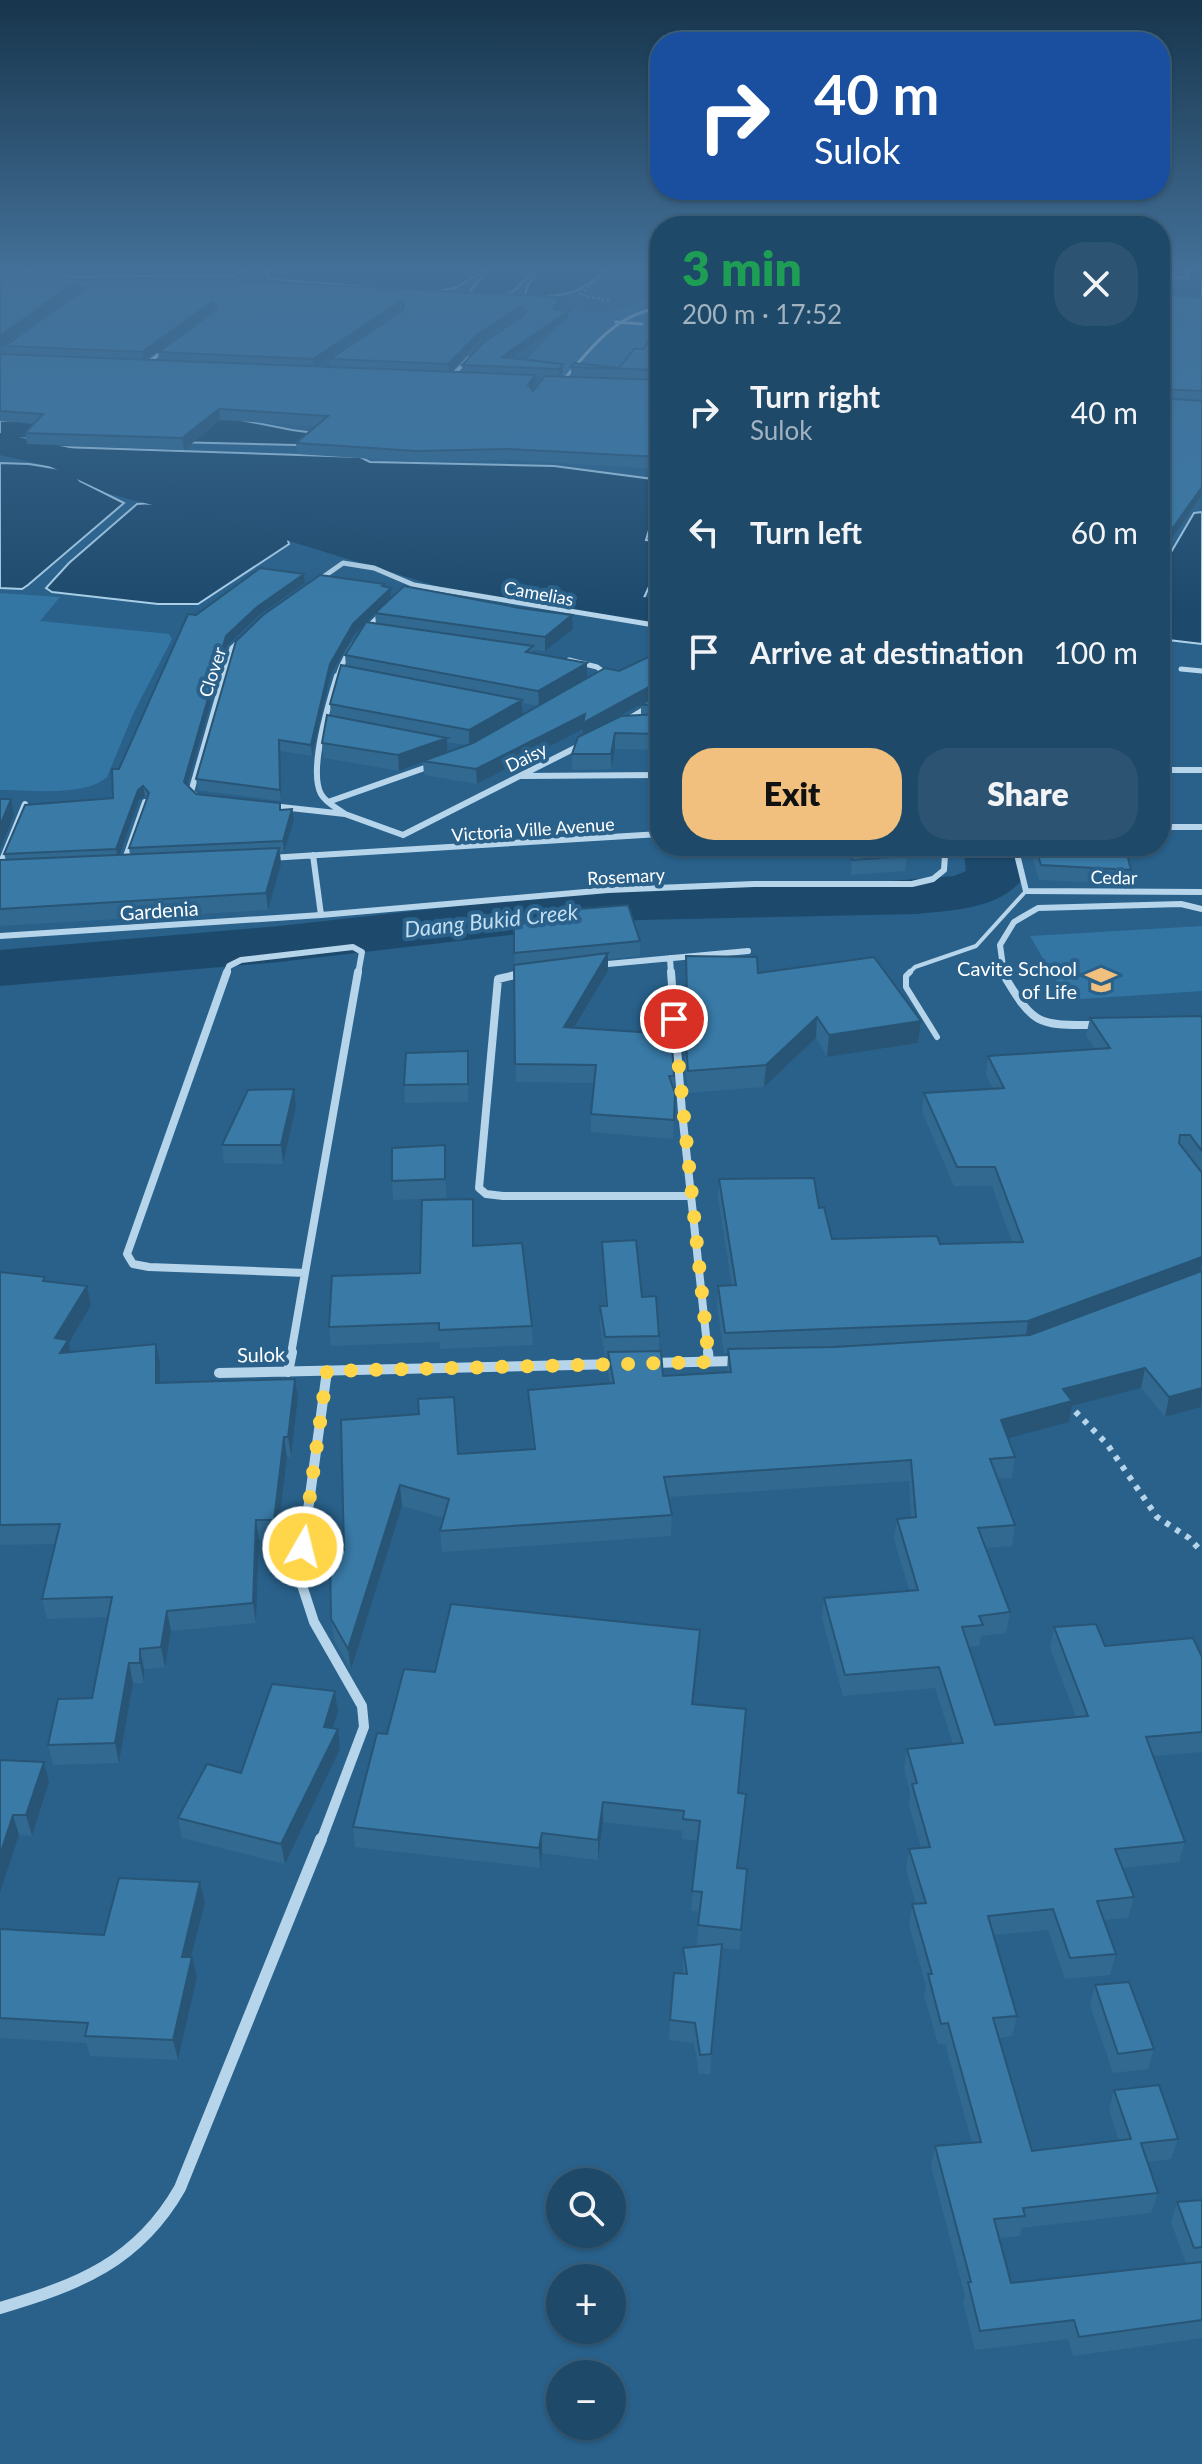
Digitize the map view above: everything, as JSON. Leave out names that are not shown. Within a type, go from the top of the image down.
[{"type":"street","name":"Camelias","points":[[343,563],[374,568],[414,585],[650,624]]},
{"type":"street","name":"Clover","points":[[343,563],[261,621],[232,648],[191,792],[205,800],[345,814]]},
{"type":"street","points":[[408,852],[403,835],[345,814],[328,802],[319,790],[318,764],[325,724],[350,646],[414,585]]},
{"type":"street","points":[[365,631],[380,633]]},
{"type":"street","points":[[567,660],[597,667],[605,673],[600,680]]},
{"type":"street","points":[[1181,669],[1202,671]]},
{"type":"street","points":[[339,674],[354,677]]},
{"type":"street","points":[[633,725],[619,725],[650,706]]},
{"type":"street","points":[[325,724],[339,727]]},
{"type":"street","name":"Daisy","points":[[403,835],[586,742]]},
{"type":"street","points":[[328,802],[442,762]]},
{"type":"street","points":[[1170,770],[1202,770]]},
{"type":"street","points":[[517,776],[650,775]]},
{"type":"street","points":[[138,865],[122,866],[145,802]]},
{"type":"street","points":[[0,865],[25,804]]},
{"type":"street","points":[[1170,827],[1202,827]]},
{"type":"street","name":"Victoria Ville Avenue","points":[[265,858],[408,852],[650,835]]},
{"type":"street","points":[[313,855],[321,915]]},
{"type":"street","name":"Rosemary","points":[[321,915],[608,890],[754,884],[912,884],[933,879],[944,870],[945,856]]},
{"type":"street","points":[[1017,856],[1026,891]]},
{"type":"street","name":"Cedar","points":[[1026,891],[1202,892]]},
{"type":"street","points":[[1110,1025],[1051,1025],[1035,1018],[1001,970],[1000,945],[1014,922],[1038,908],[1181,904],[1202,909]]},
{"type":"street","name":"Gardenia","points":[[0,936],[321,915]]},
{"type":"street","points":[[288,1372],[306,1273],[362,952],[353,947],[241,960],[229,966],[127,1254],[133,1264],[149,1267],[306,1273]]},
{"type":"street","points":[[581,967],[748,951]]},
{"type":"street","points":[[670,958],[709,1362]]},
{"type":"street","points":[[537,972],[498,979],[479,1188],[486,1194],[503,1196],[691,1196]]},
{"type":"street","points":[[645,1363],[740,1361]]},
{"type":"street","name":"Sulok","points":[[219,1373],[630,1364]]},
{"type":"street","points":[[0,2308],[41,2296],[124,2254],[157,2225],[180,2188],[355,1756],[364,1727],[362,1706],[314,1622],[299,1576],[327,1371]]},
{"type":"lane","points":[[937,1037],[906,987],[906,976],[915,967],[976,946],[1026,891]]},
{"type":"path","points":[[1065,1401],[1116,1455],[1157,1517],[1189,1538],[1202,1552]]},
{"type":"shaded area","points":[[190,410],[292,430],[425,448],[0,438],[0,421]]},
{"type":"shaded area","points":[[0,445],[360,457],[370,462],[554,466],[650,479],[650,527],[646,540],[650,540],[650,584],[639,609],[434,571],[337,534]]},
{"type":"shaded area","points":[[0,463],[72,471],[80,481],[124,503],[28,585],[22,589],[0,588]]},
{"type":"shaded area","points":[[137,504],[170,506],[212,515],[287,537],[289,544],[198,604],[158,604],[52,592],[46,588],[69,563]]},
{"type":"shaded area","points":[[1202,512],[1202,644],[1170,640],[1170,554],[1194,513]]},
{"type":"shaded area","points":[[0,593],[60,597],[40,621],[169,634],[172,639],[134,712],[107,777],[97,783],[71,790],[0,790]]},
{"type":"shaded area","points":[[1202,926],[1202,991],[1067,1000],[1030,936]]},
{"type":"building","points":[[0,381],[531,381],[528,385],[533,391],[541,381],[650,381],[650,456],[508,449],[416,451],[296,443],[328,416],[219,409],[182,438],[25,433],[43,414],[0,411]]},
{"type":"building","points":[[1170,381],[1202,381],[1202,391],[1170,389]]},
{"type":"building","points":[[1170,399],[1202,401],[1202,487],[1170,532]]},
{"type":"building","points":[[260,568],[304,574],[257,607],[226,636],[184,782],[196,794],[280,803],[280,810],[292,809],[283,841],[129,848],[149,793],[143,786],[138,790],[116,849],[4,854],[25,805],[113,798],[112,769],[119,769],[188,614],[196,615]]},
{"type":"building","points":[[320,575],[384,584],[382,586],[391,588],[353,624],[330,664],[311,745],[279,740],[280,790],[196,779],[236,641],[263,615]]},
{"type":"building","points":[[404,586],[572,615],[545,637],[375,613]]},
{"type":"building","points":[[366,622],[533,646],[526,652],[587,663],[538,691],[345,655]]},
{"type":"building","points":[[650,656],[650,686],[583,723],[585,714],[476,769],[423,761],[473,743],[605,668],[619,671]]},
{"type":"building","points":[[341,665],[522,700],[469,730],[330,704]]},
{"type":"building","points":[[327,715],[447,738],[398,755],[322,743]]},
{"type":"building","points":[[650,715],[650,734],[615,733],[611,754],[572,754],[578,737],[621,716]]},
{"type":"building","points":[[0,799],[11,799],[0,826]]},
{"type":"building","points":[[279,848],[266,893],[0,909],[0,860]]},
{"type":"building","points":[[852,856],[907,856],[852,860]]},
{"type":"building","points":[[1038,856],[1128,856],[1131,870],[1041,865]]},
{"type":"building","points":[[628,905],[640,941],[514,953],[514,924],[570,919],[567,910]]},
{"type":"building","points":[[608,953],[564,1027],[671,1034],[674,1076],[669,1076],[675,1093],[674,1120],[591,1114],[596,1065],[515,1064],[514,965]]},
{"type":"building","points":[[686,956],[757,957],[758,973],[874,957],[921,1021],[829,1035],[817,1017],[766,1065],[688,1071]]},
{"type":"building","points":[[1202,1016],[1202,1151],[1190,1135],[1180,1135],[1179,1143],[1202,1173],[1202,1257],[1028,1321],[725,1333],[718,1286],[736,1285],[719,1179],[814,1178],[819,1208],[824,1207],[832,1239],[937,1236],[940,1244],[1023,1242],[995,1167],[957,1167],[924,1093],[1004,1088],[988,1056],[1110,1048],[1090,1018]]},
{"type":"building","points":[[468,1051],[468,1084],[404,1085],[406,1053]]},
{"type":"building","points":[[294,1089],[281,1145],[222,1145],[248,1090]]},
{"type":"building","points":[[445,1145],[445,1179],[392,1181],[392,1148]]},
{"type":"building","points":[[473,1199],[473,1246],[522,1243],[532,1326],[439,1330],[439,1323],[329,1327],[332,1276],[420,1273],[422,1200]]},
{"type":"building","points":[[636,1240],[642,1297],[656,1296],[659,1336],[605,1337],[600,1306],[607,1306],[602,1242]]},
{"type":"building","points":[[1202,1271],[1202,1388],[1169,1397],[1145,1368],[1063,1389],[1072,1401],[1001,1420],[1015,1457],[990,1459],[1015,1525],[978,1528],[1010,1612],[979,1616],[983,1625],[962,1627],[995,1725],[1088,1716],[1054,1627],[1096,1624],[1105,1646],[1193,1638],[1202,1657],[1202,1732],[1146,1737],[1185,1842],[1115,1849],[1134,1897],[1097,1901],[1116,1954],[1070,1958],[1053,1909],[988,1916],[1017,2016],[993,2018],[1032,2151],[1131,2139],[1114,2090],[1159,2085],[1178,2139],[1141,2143],[1158,2193],[1023,2208],[1025,2216],[994,2219],[1011,2283],[1202,2262],[1202,2320],[1079,2337],[1074,2320],[980,2331],[968,2282],[971,2282],[935,2146],[981,2142],[948,2023],[941,2024],[928,1974],[932,1974],[912,1904],[926,1903],[909,1849],[930,1847],[912,1784],[917,1783],[907,1749],[963,1743],[939,1667],[845,1675],[824,1598],[918,1590],[897,1519],[916,1517],[911,1460],[664,1477],[672,1515],[440,1531],[449,1499],[400,1485],[348,1649],[331,1619],[330,1551],[344,1550],[341,1420],[419,1414],[418,1399],[454,1397],[458,1454],[535,1449],[528,1390],[614,1383],[608,1352],[661,1351],[663,1376],[731,1372],[728,1349],[834,1347],[1030,1335]]},
{"type":"building","points":[[0,1272],[87,1286],[55,1338],[68,1340],[60,1353],[156,1344],[156,1383],[295,1379],[274,1520],[256,1520],[253,1603],[167,1611],[161,1647],[140,1649],[140,1663],[129,1663],[115,1743],[48,1745],[58,1699],[92,1698],[112,1597],[42,1599],[60,1524],[0,1525]]},
{"type":"building","points":[[451,1604],[700,1630],[692,1704],[746,1709],[738,1793],[746,1794],[737,1868],[747,1869],[741,1930],[698,1925],[702,1892],[692,1891],[700,1821],[683,1819],[684,1811],[603,1802],[598,1840],[542,1833],[539,1848],[353,1827],[377,1733],[387,1734],[404,1669],[435,1672]]},
{"type":"building","points":[[272,1684],[335,1691],[324,1727],[338,1729],[281,1844],[178,1818],[207,1764],[241,1773]]},
{"type":"building","points":[[0,1760],[44,1762],[26,1815],[13,1815],[0,1855]]},
{"type":"building","points":[[119,1878],[200,1882],[182,1957],[192,1957],[173,2040],[85,2036],[88,2023],[0,2018],[0,1929],[104,1935]]},
{"type":"building","points":[[722,1944],[711,2054],[700,2055],[695,2023],[670,2020],[674,1973],[687,1974],[683,1948]]},
{"type":"building","points":[[1129,1982],[1154,2049],[1118,2054],[1095,1985]]},
{"type":"building","points":[[1202,2200],[1202,2247],[1194,2248],[1177,2202]]},
{"type":"waterway","name":"Daang Bukid Creek","points":[[0,444],[61,457],[123,486],[277,524],[464,581],[621,609],[650,610]]},
{"type":"waterway","name":"Daang Bukid Creek","points":[[0,968],[279,944],[639,903],[879,899],[954,893],[980,887],[995,878],[992,856]]},
{"type":"place","name":"Cavite School of Life","points":[[1101,980]]},
{"type":"route","points":[[303,1547],[327,1371],[709,1362],[674,1019]]}]
